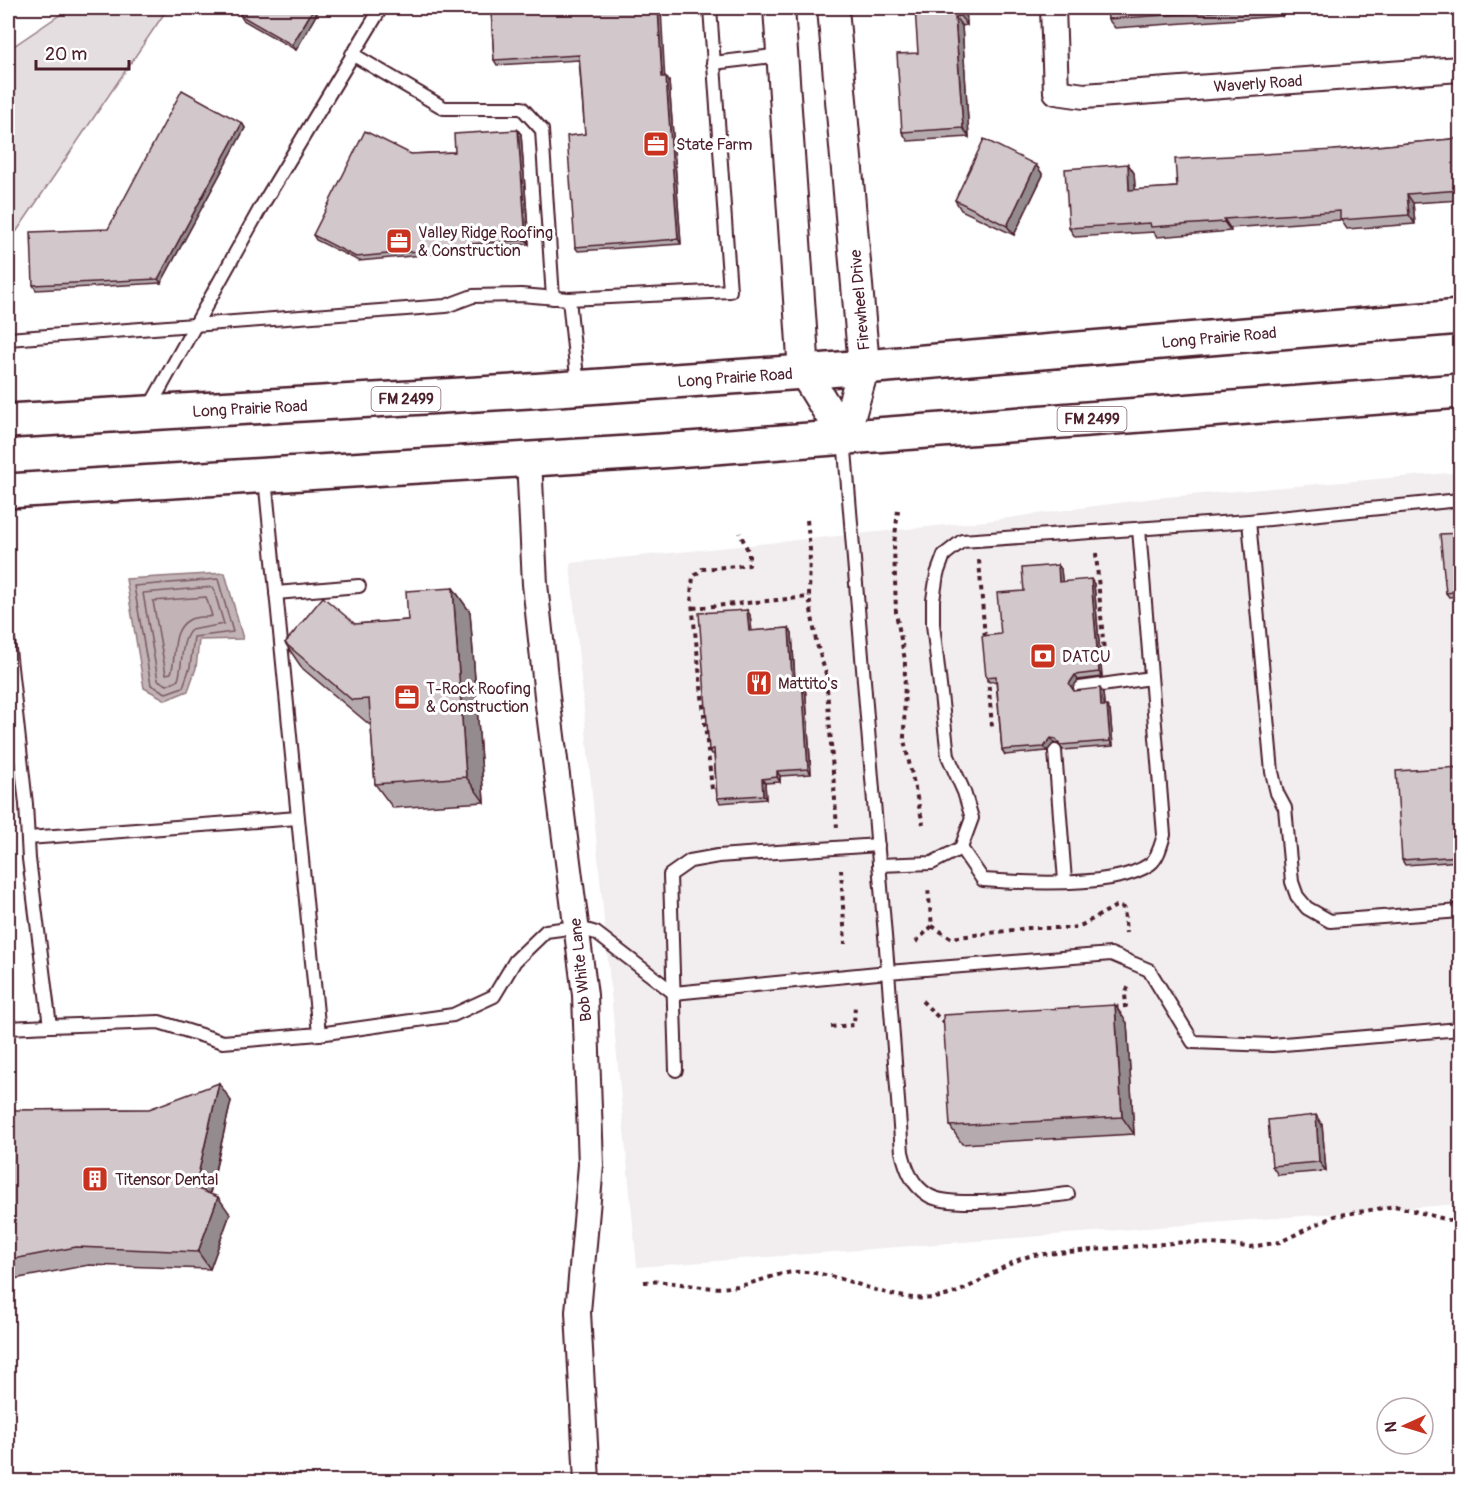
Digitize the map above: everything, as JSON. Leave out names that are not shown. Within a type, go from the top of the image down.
[{"type":"main road","name":"Long Prairie Road","points":[[8,421],[578,388],[804,372],[1461,318]]},
{"type":"main road","name":"FM 2499","points":[[8,491],[529,459],[1461,391]]},
{"type":"street","points":[[779,8],[804,372],[844,437]]},
{"type":"street","name":"Firewheel Drive","points":[[833,8],[864,366],[844,437]]},
{"type":"street","name":"Waverly Road","points":[[1053,8],[1056,92],[1084,96],[1461,69]]},
{"type":"street","name":"Bob White Lane","points":[[529,459],[536,595],[585,995],[591,1165],[579,1312],[587,1482]]},
{"type":"lane","points":[[146,414],[261,207],[381,8]]},
{"type":"lane","points":[[8,339],[446,306],[473,296],[570,299],[730,291],[710,8]]},
{"type":"lane","points":[[352,54],[444,108],[522,108],[542,130],[553,298]]},
{"type":"lane","points":[[713,63],[782,55]]},
{"type":"lane","points":[[570,299],[578,388]]},
{"type":"lane","points":[[844,437],[902,1152],[908,1175],[928,1195],[952,1203],[1068,1194]]},
{"type":"lane","points":[[265,475],[319,1034]]},
{"type":"lane","points":[[879,865],[932,863],[961,848],[972,818],[948,756],[933,624],[937,574],[944,555],[962,541],[1249,521],[1461,500]]},
{"type":"lane","points":[[1249,521],[1272,772],[1277,793],[1285,808],[1292,882],[1297,896],[1307,908],[1330,921],[1461,911]]},
{"type":"lane","points":[[961,848],[983,880],[1023,883],[1118,878],[1151,864],[1159,852],[1164,835],[1139,529]]},
{"type":"lane","points":[[276,593],[359,586]]},
{"type":"lane","points":[[8,640],[50,1026]]},
{"type":"lane","points":[[1080,688],[1151,678]]},
{"type":"lane","points":[[1055,751],[1065,881]]},
{"type":"lane","points":[[28,838],[298,818]]},
{"type":"lane","points":[[676,1070],[670,875],[690,861],[718,856],[878,845]]},
{"type":"lane","points":[[8,1028],[159,1022],[223,1042],[319,1034],[453,1015],[494,996],[515,961],[546,931],[576,927],[596,933],[674,993],[888,972],[1111,954],[1149,970],[1193,1042],[1272,1045],[1461,1029]]},
{"type":"path","points":[[898,510],[894,545],[896,613],[905,660],[904,740],[923,824]]},
{"type":"path","points":[[807,520],[810,549],[810,597],[816,641],[826,674],[845,944]]},
{"type":"path","points":[[712,789],[693,608],[693,577],[702,569],[749,565],[749,553],[740,534]]},
{"type":"path","points":[[1096,544],[1105,666]]},
{"type":"path","points":[[978,553],[986,650]]},
{"type":"path","points":[[693,608],[810,597]]},
{"type":"path","points":[[988,672],[992,727]]},
{"type":"path","points":[[928,889],[932,926]]},
{"type":"path","points":[[932,926],[951,938],[1029,928],[1071,928],[1082,925],[1116,906],[1124,908],[1126,933]]},
{"type":"path","points":[[916,942],[932,926]]},
{"type":"path","points":[[1103,1008],[1126,1006],[1125,994],[1131,981]]},
{"type":"path","points":[[922,1001],[942,1021],[953,1020]]},
{"type":"path","points":[[831,1027],[854,1025],[855,1004]]},
{"type":"path","points":[[644,1282],[657,1280],[702,1288],[729,1288],[756,1283],[782,1273],[806,1272],[878,1293],[907,1298],[936,1298],[967,1288],[1013,1260],[1033,1255],[1186,1242],[1250,1247],[1280,1242],[1334,1216],[1395,1206],[1461,1223]]},
{"type":"path","points":[[1457,1482],[1461,1476]]},
{"type":"shaded area","points":[[70,8],[168,8],[8,244],[8,50]]},
{"type":"shaded area","points":[[1460,472],[1460,1204],[637,1267],[570,563],[986,521],[1154,498]]},
{"type":"water","points":[[225,573],[243,639],[199,640],[196,668],[188,691],[166,700],[144,688],[126,579]]},
{"type":"building","points":[[244,8],[314,8],[292,45],[240,15]]},
{"type":"building","points":[[491,8],[658,8],[662,77],[666,77],[678,239],[575,247],[567,136],[585,134],[579,55],[494,60]]},
{"type":"building","points":[[915,8],[960,8],[960,16],[955,17],[963,128],[902,132],[897,54],[918,53]]},
{"type":"building","points":[[1107,8],[1268,8],[1108,19]]},
{"type":"building","points":[[182,90],[242,123],[158,279],[33,285],[31,232],[108,229]]},
{"type":"building","points":[[518,130],[526,240],[440,246],[440,249],[356,257],[313,235],[365,131],[411,154],[455,152],[454,134]]},
{"type":"building","points":[[1461,138],[1461,190],[1407,194],[1409,215],[1340,220],[1340,211],[1224,219],[1224,222],[1151,227],[1150,223],[1069,228],[1065,169],[1128,164],[1129,190],[1177,187],[1175,159],[1335,150]]},
{"type":"building","points":[[984,139],[1036,165],[1007,226],[955,200]]},
{"type":"building","points":[[1461,533],[1461,591],[1446,593],[1440,534]]},
{"type":"building","name":"DATCU","points":[[1058,565],[1059,582],[1091,579],[1099,672],[1075,675],[1069,684],[1074,691],[1100,688],[1101,706],[1107,706],[1110,741],[1060,745],[1056,739],[1051,738],[1044,747],[1002,750],[996,676],[986,677],[982,636],[1001,634],[997,593],[1024,591],[1022,568]]},
{"type":"building","name":"T-Rock Roofing & Construction","points":[[453,588],[466,777],[375,784],[369,699],[352,700],[285,643],[323,597],[355,624],[408,620],[406,591]]},
{"type":"building","points":[[747,610],[749,631],[789,628],[792,679],[802,678],[808,769],[777,771],[777,777],[762,779],[763,795],[717,798],[714,749],[709,750],[699,613]]},
{"type":"building","points":[[1461,767],[1461,856],[1402,860],[1396,771]]},
{"type":"building","points":[[1115,1005],[1122,1117],[950,1126],[943,1015]]},
{"type":"building","name":"Titensor Dental","points":[[219,1083],[195,1188],[218,1197],[198,1252],[76,1247],[8,1260],[8,1110],[149,1109]]},
{"type":"building","points":[[1316,1115],[1319,1162],[1272,1166],[1268,1120]]},
{"type":"place","name":"State Farm","points":[[656,144]]},
{"type":"place","name":"Valley Ridge Roofing & Construction","points":[[399,241]]},
{"type":"place","name":"DATCU","points":[[1043,656]]},
{"type":"place","name":"Mattito's","points":[[759,683]]},
{"type":"place","name":"T-Rock Roofing & Construction","points":[[407,697]]},
{"type":"place","name":"Titensor Dental","points":[[95,1179]]}]
